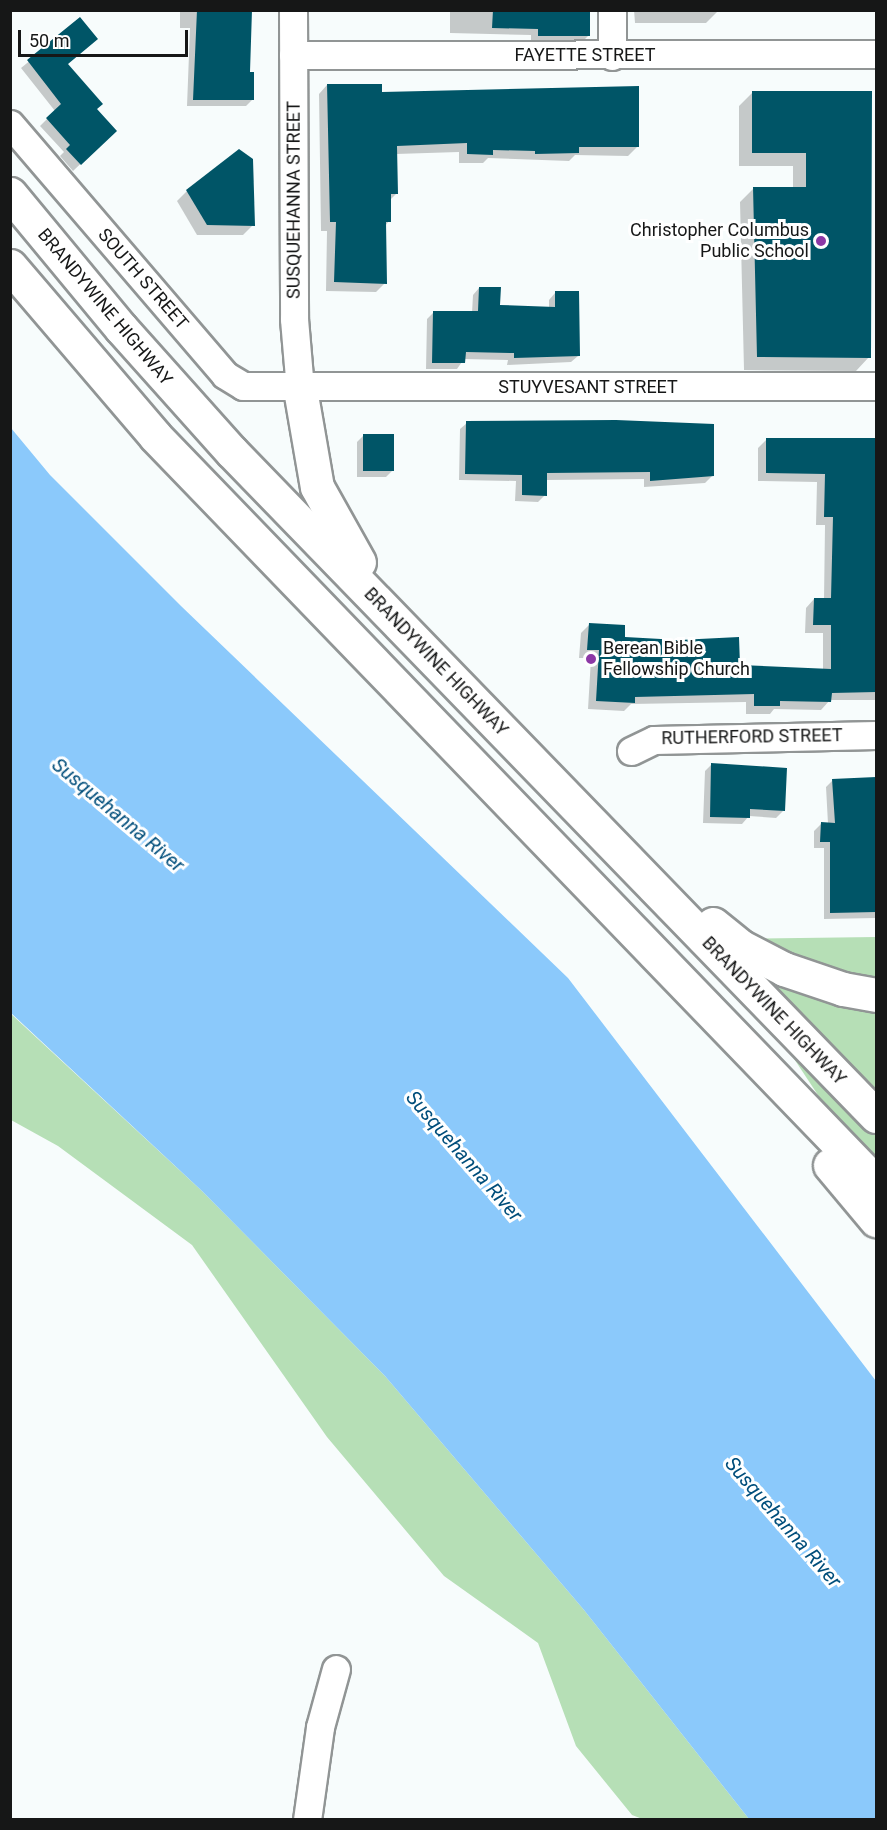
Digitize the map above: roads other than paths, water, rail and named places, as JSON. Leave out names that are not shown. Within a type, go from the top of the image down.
[{"type":"main road","name":"BRANDYWINE HIGHWAY","points":[[10,194],[177,392],[876,1116]]},
{"type":"main road","points":[[10,266],[162,444],[876,1183]]},
{"type":"main road","points":[[10,271],[47,310]]},
{"type":"main road","points":[[300,389],[310,462],[326,510],[368,576],[433,659]]},
{"type":"main road","points":[[586,817],[740,946],[784,969],[843,989],[876,995]]},
{"type":"main road","points":[[696,997],[788,1118],[876,1220]]},
{"type":"street","name":"SUSQUEHANNA STREET","points":[[293,10],[294,319],[300,389]]},
{"type":"street","points":[[612,10],[612,56]]},
{"type":"street","name":"FAYETTE STREET","points":[[293,55],[876,54]]},
{"type":"street","name":"SOUTH STREET","points":[[10,124],[230,379],[249,388],[300,389]]},
{"type":"street","name":"STUYVESANT STREET","points":[[300,389],[876,386]]},
{"type":"street","name":"RUTHERFORD STREET","points":[[631,751],[654,740],[876,735]]},
{"type":"street","points":[[307,1820],[320,1727],[336,1669]]},
{"type":"water","name":"Susquehanna River","points":[[11,428],[50,475],[181,606],[568,978],[876,1381],[876,1819],[749,1819],[584,1610],[385,1376],[202,1191],[11,1013]]},
{"type":"place","name":"Christopher Columbus Public School","points":[[821,241]]},
{"type":"place","name":"Berean Bible Fellowship Church","points":[[591,659]]}]
